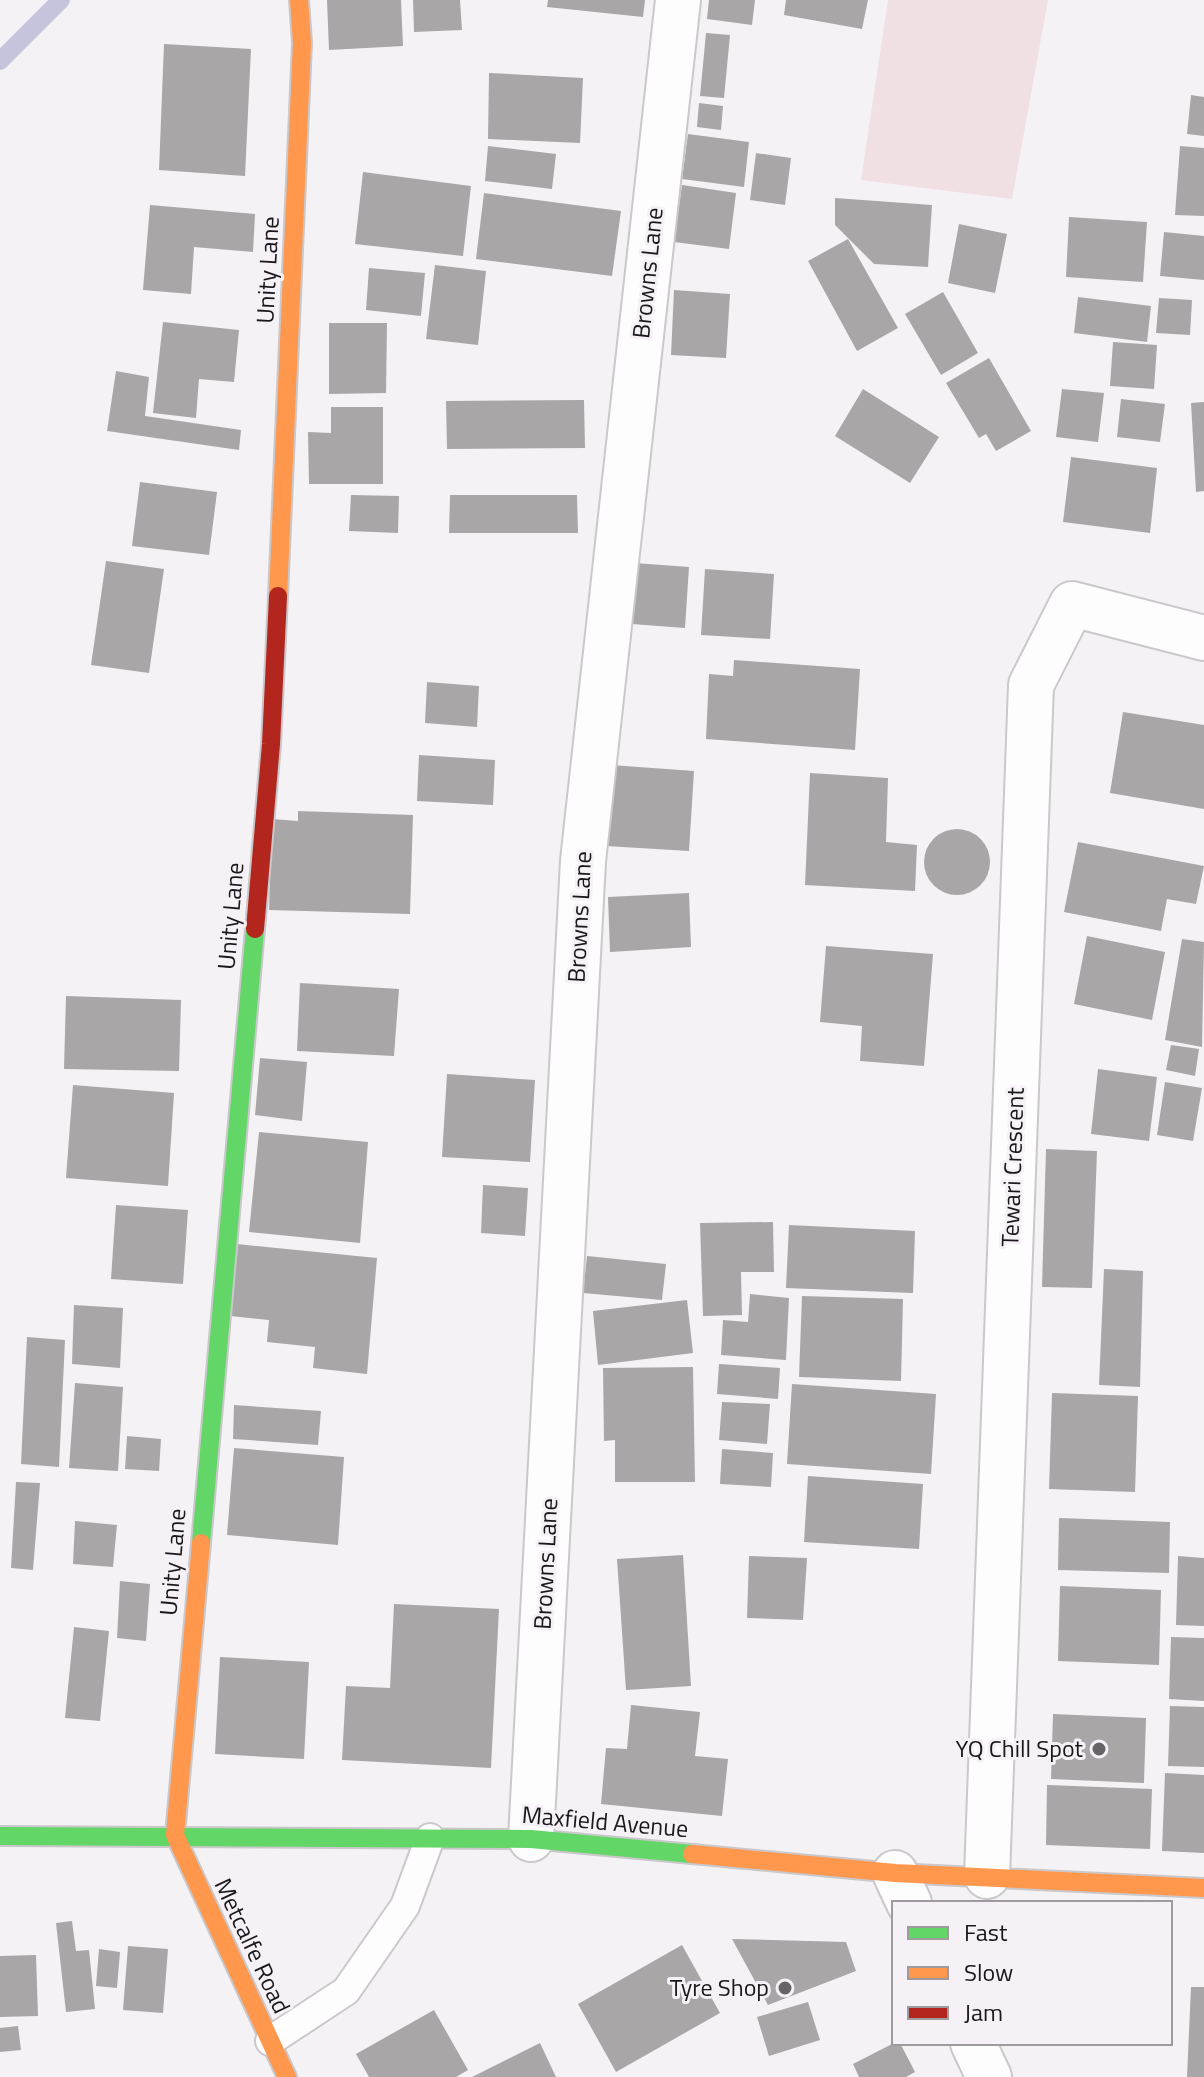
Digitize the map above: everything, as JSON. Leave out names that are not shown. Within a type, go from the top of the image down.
[{"type":"street","name":"Unity Lane","points":[[175,1835],[271,744],[302,43],[299,0]]},
{"type":"street","name":"Browns Lane","points":[[531,1839],[583,861],[678,0]]},
{"type":"street","name":"Tewari Crescent","points":[[987,1876],[1031,685],[1072,604],[1204,638]]},
{"type":"street","name":"Metcalfe Road","points":[[175,1835],[287,2077]]},
{"type":"street","name":"Maxfield Avenue","points":[[0,1836],[531,1839],[902,1888],[987,1876],[1204,1888]]},
{"type":"street","points":[[974,2045],[989,2077]]},
{"type":"lane","points":[[270,2041],[346,1991],[405,1906],[430,1838]]},
{"type":"shaded area","points":[[888,0],[1048,0],[1012,199],[861,180]]},
{"type":"building","points":[[327,0],[401,0],[403,46],[329,50]]},
{"type":"building","points":[[413,0],[460,0],[462,30],[414,32]]},
{"type":"building","points":[[548,0],[645,0],[643,17],[547,7]]},
{"type":"building","points":[[709,0],[755,0],[752,25],[707,19]]},
{"type":"building","points":[[786,0],[868,0],[862,29],[784,15]]},
{"type":"building","points":[[706,33],[730,35],[724,98],[700,96]]},
{"type":"building","points":[[164,44],[251,49],[245,176],[159,170]]},
{"type":"building","points":[[489,73],[583,78],[580,143],[488,139]]},
{"type":"building","points":[[1191,95],[1204,97],[1204,136],[1187,134]]},
{"type":"building","points":[[699,103],[723,106],[721,130],[697,127]]},
{"type":"building","points":[[688,134],[749,142],[744,187],[682,179]]},
{"type":"building","points":[[488,146],[556,154],[552,189],[485,181]]},
{"type":"building","points":[[1180,146],[1204,148],[1204,216],[1175,215]]},
{"type":"building","points":[[756,153],[791,158],[785,205],[750,200]]},
{"type":"building","points":[[363,172],[471,186],[463,256],[355,244]]},
{"type":"building","points":[[682,185],[736,193],[729,249],[674,242]]},
{"type":"building","points":[[484,193],[621,211],[612,276],[476,259]]},
{"type":"building","points":[[835,198],[932,205],[928,267],[874,264],[835,225]]},
{"type":"building","points":[[150,205],[255,214],[253,252],[194,247],[191,294],[143,290]]},
{"type":"building","points":[[1069,217],[1147,222],[1143,282],[1066,277]]},
{"type":"building","points":[[959,224],[1007,234],[995,293],[948,283]]},
{"type":"building","points":[[1164,232],[1204,236],[1204,280],[1160,276]]},
{"type":"building","points":[[848,239],[898,328],[857,351],[808,261]]},
{"type":"building","points":[[435,265],[486,271],[478,345],[426,339]]},
{"type":"building","points":[[369,268],[425,273],[421,316],[366,310]]},
{"type":"building","points":[[674,290],[730,294],[726,358],[671,355]]},
{"type":"building","points":[[943,292],[978,353],[941,375],[905,314]]},
{"type":"building","points":[[1078,297],[1151,306],[1147,342],[1074,333]]},
{"type":"building","points":[[1159,298],[1192,300],[1190,335],[1156,333]]},
{"type":"building","points":[[163,322],[239,330],[234,382],[199,379],[196,418],[153,413]]},
{"type":"building","points":[[329,323],[387,323],[386,393],[329,394]]},
{"type":"building","points":[[1113,342],[1157,345],[1154,389],[1110,386]]},
{"type":"building","points":[[989,358],[1031,431],[996,451],[986,434],[979,438],[946,383]]},
{"type":"building","points":[[116,371],[149,377],[145,416],[241,430],[239,450],[107,431]]},
{"type":"building","points":[[863,389],[939,437],[910,483],[835,436]]},
{"type":"building","points":[[1062,389],[1104,393],[1098,442],[1056,437]]},
{"type":"building","points":[[1121,399],[1165,404],[1160,442],[1117,437]]},
{"type":"building","points":[[584,400],[585,448],[447,449],[446,401]]},
{"type":"building","points":[[1204,402],[1204,491],[1196,492],[1191,403]]},
{"type":"building","points":[[331,407],[383,407],[383,484],[309,484],[308,432],[331,433]]},
{"type":"building","points":[[1071,457],[1157,468],[1150,533],[1063,522]]},
{"type":"building","points":[[140,482],[217,492],[209,555],[132,546]]},
{"type":"building","points":[[351,495],[399,496],[398,533],[349,531]]},
{"type":"building","points":[[450,495],[577,495],[578,533],[449,533]]},
{"type":"building","points":[[106,561],[164,569],[149,673],[91,665]]},
{"type":"building","points":[[621,562],[689,567],[685,628],[618,623]]},
{"type":"building","points":[[705,569],[774,574],[770,639],[701,635]]},
{"type":"building","points":[[734,660],[860,669],[855,750],[706,739],[709,674],[733,676]]},
{"type":"building","points":[[427,682],[479,686],[477,727],[425,723]]},
{"type":"building","points":[[1123,712],[1204,725],[1204,809],[1110,793]]},
{"type":"building","points":[[419,755],[495,760],[493,805],[417,801]]},
{"type":"building","points":[[611,765],[694,771],[689,851],[606,846]]},
{"type":"building","points":[[810,773],[888,778],[886,842],[917,845],[915,891],[805,885]]},
{"type":"building","points":[[298,811],[413,815],[410,914],[269,910],[272,819],[298,821]]},
{"type":"building","points":[[957,829],[970,832],[980,839],[987,849],[990,862],[987,875],[980,885],[970,892],[957,895],[944,892],[934,885],[927,875],[924,862],[927,849],[934,839],[944,832]]},
{"type":"building","points":[[1078,842],[1204,866],[1196,904],[1167,899],[1161,931],[1064,912]]},
{"type":"building","points":[[689,893],[691,947],[610,952],[608,897]]},
{"type":"building","points":[[1087,936],[1165,952],[1152,1020],[1074,1004]]},
{"type":"building","points":[[1182,939],[1204,942],[1202,1047],[1165,1040]]},
{"type":"building","points":[[826,946],[933,954],[924,1066],[860,1061],[862,1026],[820,1022]]},
{"type":"building","points":[[300,983],[399,989],[394,1056],[297,1051]]},
{"type":"building","points":[[66,996],[181,1000],[179,1071],[64,1069]]},
{"type":"building","points":[[1171,1045],[1199,1049],[1195,1076],[1166,1070]]},
{"type":"building","points":[[260,1058],[307,1062],[302,1121],[255,1115]]},
{"type":"building","points":[[1098,1069],[1157,1077],[1149,1141],[1091,1134]]},
{"type":"building","points":[[447,1074],[535,1080],[530,1162],[442,1157]]},
{"type":"building","points":[[1165,1082],[1202,1088],[1193,1141],[1157,1135]]},
{"type":"building","points":[[73,1085],[174,1093],[168,1186],[66,1178]]},
{"type":"building","points":[[259,1132],[368,1142],[360,1243],[249,1232]]},
{"type":"building","points":[[1046,1149],[1097,1151],[1092,1288],[1042,1287]]},
{"type":"building","points":[[483,1185],[528,1188],[525,1236],[481,1233]]},
{"type":"building","points":[[116,1205],[188,1210],[183,1284],[111,1279]]},
{"type":"building","points":[[773,1222],[774,1272],[741,1272],[742,1315],[703,1316],[700,1223]]},
{"type":"building","points":[[789,1225],[915,1231],[913,1293],[786,1288]]},
{"type":"building","points":[[237,1244],[377,1258],[367,1374],[313,1368],[315,1347],[267,1342],[269,1320],[230,1316]]},
{"type":"building","points":[[587,1256],[666,1264],[662,1300],[583,1293]]},
{"type":"building","points":[[1104,1269],[1143,1271],[1140,1387],[1099,1385]]},
{"type":"building","points":[[750,1294],[789,1298],[786,1360],[721,1355],[723,1320],[748,1322]]},
{"type":"building","points":[[802,1296],[903,1299],[901,1381],[799,1377]]},
{"type":"building","points":[[687,1300],[693,1353],[598,1365],[593,1311]]},
{"type":"building","points":[[74,1305],[123,1308],[120,1368],[72,1364]]},
{"type":"building","points":[[27,1337],[65,1340],[59,1467],[21,1464]]},
{"type":"building","points":[[719,1364],[780,1368],[778,1399],[717,1394]]},
{"type":"building","points":[[693,1367],[695,1482],[615,1482],[615,1440],[604,1441],[603,1368]]},
{"type":"building","points":[[75,1383],[123,1387],[118,1471],[69,1468]]},
{"type":"building","points":[[792,1384],[936,1394],[931,1474],[787,1464]]},
{"type":"building","points":[[1052,1393],[1138,1396],[1135,1492],[1049,1489]]},
{"type":"building","points":[[722,1402],[770,1404],[767,1444],[719,1440]]},
{"type":"building","points":[[234,1405],[321,1411],[318,1445],[233,1439]]},
{"type":"building","points":[[127,1436],[161,1439],[159,1471],[125,1469]]},
{"type":"building","points":[[234,1448],[344,1457],[338,1545],[227,1535]]},
{"type":"building","points":[[722,1449],[773,1453],[771,1487],[720,1484]]},
{"type":"building","points":[[808,1476],[923,1484],[919,1549],[804,1542]]},
{"type":"building","points":[[16,1482],[40,1483],[33,1570],[11,1568]]},
{"type":"building","points":[[1059,1518],[1170,1522],[1169,1573],[1058,1570]]},
{"type":"building","points":[[75,1521],[117,1525],[113,1567],[73,1564]]},
{"type":"building","points":[[683,1555],[691,1686],[626,1690],[617,1559]]},
{"type":"building","points":[[749,1556],[807,1558],[803,1620],[747,1618]]},
{"type":"building","points":[[1178,1556],[1204,1558],[1204,1626],[1176,1625]]},
{"type":"building","points":[[120,1581],[150,1584],[146,1641],[117,1638]]},
{"type":"building","points":[[1060,1586],[1161,1590],[1159,1665],[1058,1661]]},
{"type":"building","points":[[394,1604],[499,1609],[491,1768],[342,1760],[346,1686],[390,1688]]},
{"type":"building","points":[[74,1627],[109,1631],[100,1721],[65,1718]]},
{"type":"building","points":[[1171,1637],[1204,1638],[1204,1701],[1169,1699]]},
{"type":"building","points":[[220,1657],[309,1662],[304,1759],[215,1754]]},
{"type":"building","points":[[631,1705],[700,1712],[695,1756],[728,1759],[722,1816],[601,1804],[606,1748],[627,1749]]},
{"type":"building","points":[[1170,1706],[1204,1707],[1204,1767],[1168,1766]]},
{"type":"building","name":"YQ Chill Spot","points":[[1053,1714],[1146,1718],[1144,1783],[1051,1779]]},
{"type":"building","points":[[1165,1773],[1204,1775],[1204,1853],[1162,1851]]},
{"type":"building","points":[[1047,1785],[1152,1789],[1150,1849],[1046,1845]]},
{"type":"building","points":[[72,1921],[76,1951],[89,1950],[95,2009],[66,2012],[56,1923]]},
{"type":"building","name":"Tyre Shop","points":[[732,1939],[846,1942],[856,1971],[768,2005]]},
{"type":"building","points":[[682,1945],[720,2013],[616,2072],[578,2004]]},
{"type":"building","points":[[128,1946],[168,1949],[163,2013],[123,2010]]},
{"type":"building","points":[[99,1949],[120,1952],[117,1988],[96,1986]]},
{"type":"building","points":[[36,1955],[38,2016],[0,2017],[0,1956]]},
{"type":"building","points":[[1191,1987],[1204,1987],[1204,2077],[1187,2077]]},
{"type":"building","points":[[808,2002],[820,2040],[769,2056],[757,2017]]},
{"type":"building","points":[[434,2010],[468,2070],[456,2077],[369,2077],[356,2054]]},
{"type":"building","points":[[18,2026],[21,2050],[0,2052],[0,2028]]},
{"type":"building","points":[[540,2043],[556,2077],[472,2077]]},
{"type":"building","points":[[892,2044],[901,2045],[915,2072],[906,2077],[859,2077],[853,2064]]},
{"type":"waterway","points":[[0,61],[61,0]]},
{"type":"traffic: fast","points":[[201,1543],[255,929]]},
{"type":"traffic: fast","points":[[0,1836],[531,1839],[692,1854]]},
{"type":"traffic: slow","points":[[278,596],[302,43],[299,0]]},
{"type":"traffic: slow","points":[[201,1543],[175,1835],[287,2077]]},
{"type":"traffic: slow","points":[[692,1854],[895,1873],[1204,1888]]},
{"type":"traffic: jam","points":[[255,929],[271,744],[278,596]]},
{"type":"place","name":"YQ Chill Spot","points":[[1099,1749]]},
{"type":"place","name":"Tyre Shop","points":[[785,1988]]}]
